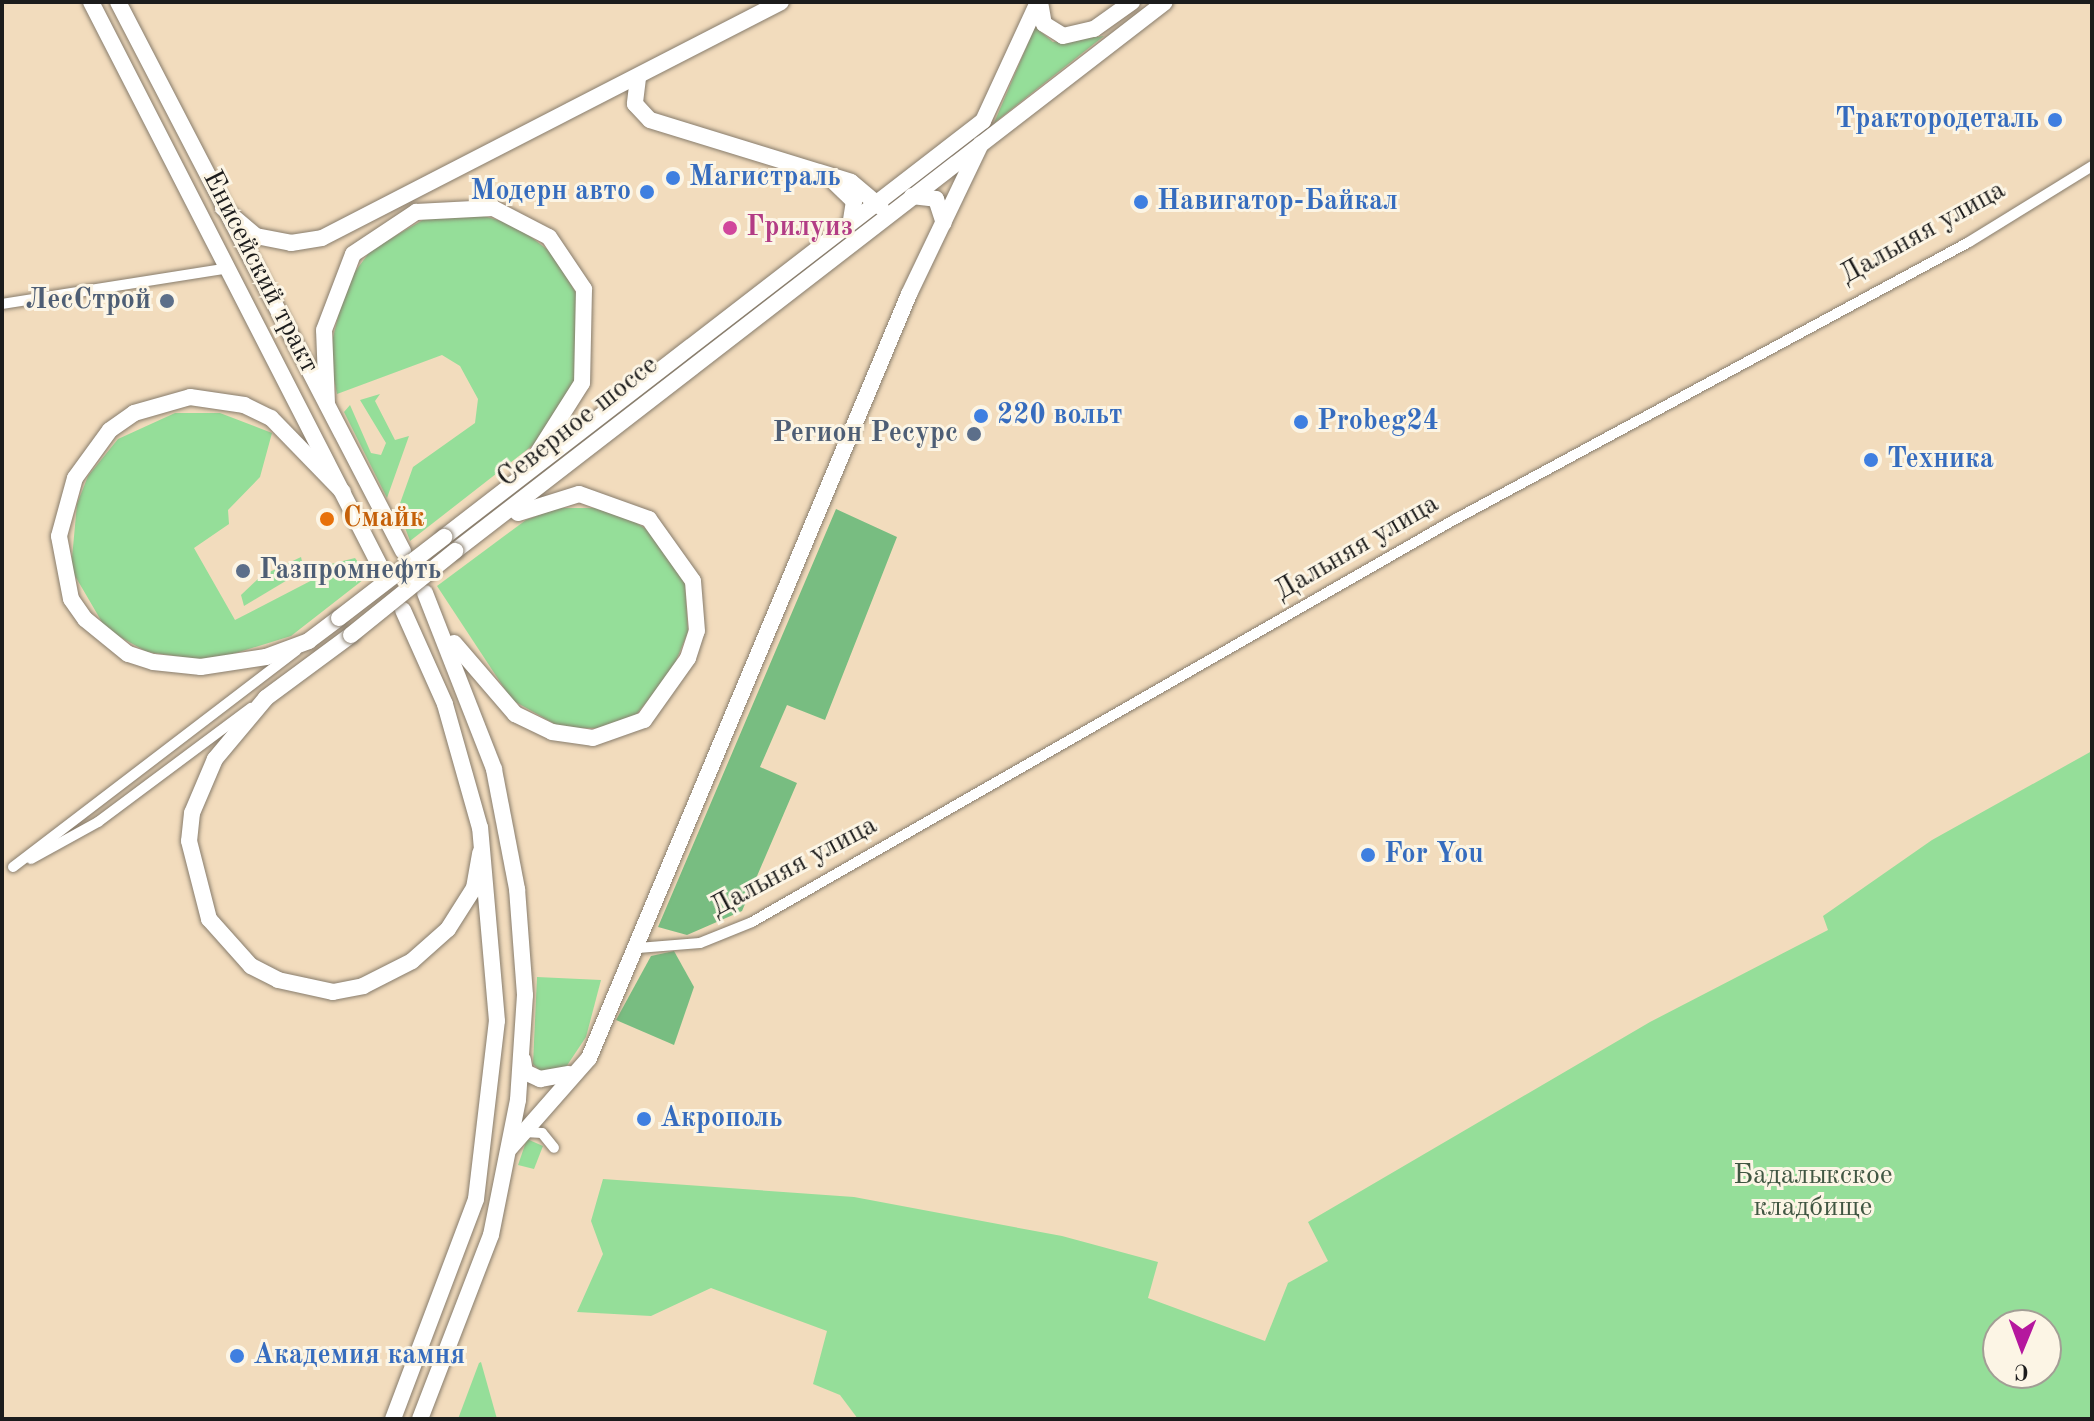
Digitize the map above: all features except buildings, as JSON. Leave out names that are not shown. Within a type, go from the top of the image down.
[{"type":"main road","name":"Енисейский тракт","points":[[91,2],[381,568]]},
{"type":"main road","name":"Енисейский тракт","points":[[118,2],[403,551]]},
{"type":"main road","points":[[223,208],[263,238],[322,238],[781,2]]},
{"type":"main road","points":[[1039,2],[1044,24],[1063,36],[1094,29],[1132,2]]},
{"type":"main road","name":"Северное шоссе","points":[[266,698],[351,635],[882,208],[990,112],[1039,2]]},
{"type":"main road","name":"Северное шоссе","points":[[309,641],[851,221],[912,196],[1165,2]]},
{"type":"main road","points":[[638,78],[635,104],[650,120],[818,175],[851,182],[882,208]]},
{"type":"main road","points":[[515,1141],[589,1058],[944,223],[981,144]]},
{"type":"main road","points":[[818,175],[849,191],[851,221]]},
{"type":"main road","points":[[912,196],[936,199],[944,223]]},
{"type":"main road","points":[[327,404],[324,330],[353,254],[416,212],[493,208],[549,237],[584,289],[588,324],[582,383],[570,412],[520,478]]},
{"type":"main road","points":[[309,641],[201,667],[128,654],[71,599],[59,536],[64,509],[88,453],[110,430],[134,413],[190,397],[244,405],[271,418],[343,492]]},
{"type":"main road","points":[[442,628],[515,714],[552,732],[593,738],[644,720],[664,699],[697,631],[698,602],[681,556],[628,506],[600,496],[558,496],[461,546]]},
{"type":"main road","points":[[420,1419],[491,1235],[515,1141],[523,1056],[525,959],[515,875],[494,769],[442,628],[425,593]]},
{"type":"main road","points":[[393,1419],[434,1318],[476,1199],[495,1070],[498,969],[480,828],[445,704],[403,610]]},
{"type":"main road","points":[[266,698],[215,759],[192,813],[189,841],[209,919],[251,966],[278,980],[333,992],[363,986],[412,961],[448,929],[474,888],[480,828]]},
{"type":"main road","points":[[523,1056],[525,1072],[551,1081],[589,1058]]},
{"type":"main road","points":[[434,1318],[457,1328]]},
{"type":"street","name":"Дальняя улица","points":[[638,948],[700,943],[752,922],[1452,521],[1969,242],[2092,166]]},
{"type":"street","points":[[2,304],[229,268]]},
{"type":"street","name":"Северное шоссе","points":[[13,867],[309,641]]},
{"type":"street","name":"Северное шоссе","points":[[2,873],[98,822],[266,698]]},
{"type":"street","points":[[515,1141],[542,1133],[554,1148]]},
{"type":"green space","points":[[1035,27],[1053,42],[1104,36],[994,123]]},
{"type":"green space","points":[[473,213],[515,225],[552,253],[576,293],[583,343],[572,394],[533,445],[410,541],[398,509],[413,467],[475,423],[478,399],[460,366],[442,355],[337,394],[329,354],[346,284],[371,250],[428,217]]},
{"type":"green space","points":[[380,394],[375,401],[395,440],[409,436],[387,498],[344,412],[350,405],[371,453],[381,455],[386,443],[360,400]]},
{"type":"green space","points":[[175,413],[220,413],[272,433],[260,477],[228,510],[229,524],[194,548],[235,620],[322,575],[323,566],[355,558],[368,576],[291,636],[210,661],[147,652],[106,629],[71,569],[77,504],[88,476],[118,439]]},
{"type":"green space","points":[[558,508],[600,508],[632,520],[652,533],[685,584],[688,632],[671,673],[634,717],[611,728],[562,728],[512,700],[437,586],[526,520]]},
{"type":"green space","points":[[836,509],[897,537],[825,720],[787,705],[760,767],[797,783],[742,911],[687,935],[658,927]]},
{"type":"green space","points":[[301,557],[304,570],[244,606],[241,595],[261,576]]},
{"type":"green space","name":"Бадалыкское кладбище","points":[[2092,751],[2092,1419],[858,1419],[840,1395],[813,1384],[827,1331],[711,1288],[651,1316],[577,1312],[603,1254],[591,1221],[603,1179],[854,1197],[1062,1236],[1158,1262],[1148,1298],[1265,1341],[1288,1283],[1328,1261],[1308,1222],[1650,1022],[1828,930],[1823,916],[1932,840]]},
{"type":"green space","points":[[674,951],[694,987],[674,1045],[616,1020],[651,956]]},
{"type":"green space","points":[[537,977],[601,980],[586,1037],[566,1067],[542,1073],[533,1064]]},
{"type":"green space","points":[[527,1139],[543,1146],[534,1169],[518,1165]]},
{"type":"green space","points":[[479,1363],[497,1419],[458,1419]]},
{"type":"place","name":"Трактородеталь","points":[[2055,120]]},
{"type":"place","name":"Магистраль","points":[[673,178]]},
{"type":"place","name":"Модерн авто","points":[[647,192]]},
{"type":"place","name":"Навигатор-Байкал","points":[[1141,202]]},
{"type":"place","name":"Грилуиз","points":[[730,228]]},
{"type":"place","name":"ЛесСтрой","points":[[167,301]]},
{"type":"place","name":"220 вольт","points":[[981,416]]},
{"type":"place","name":"Probeg24","points":[[1301,422]]},
{"type":"place","name":"Регион Ресурс","points":[[974,434]]},
{"type":"place","name":"Техника","points":[[1871,460]]},
{"type":"place","name":"Смайк","points":[[327,519]]},
{"type":"place","name":"Газпромнефть","points":[[243,571]]},
{"type":"place","name":"For You","points":[[1368,855]]},
{"type":"place","name":"Акрополь","points":[[644,1119]]},
{"type":"place","name":"Академия камня","points":[[237,1356]]}]
